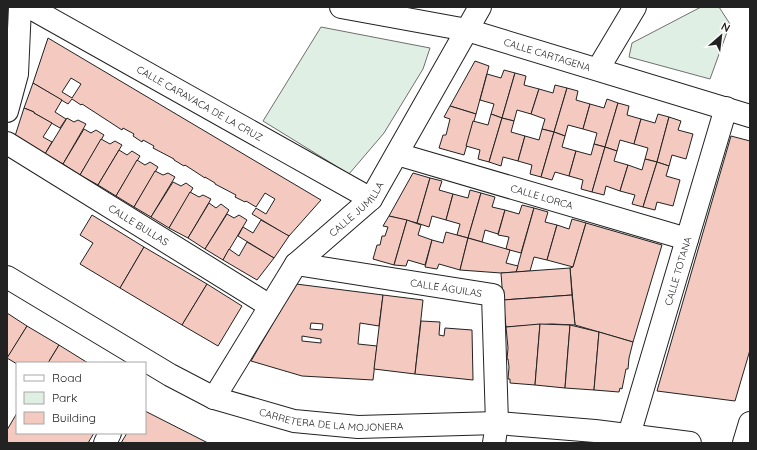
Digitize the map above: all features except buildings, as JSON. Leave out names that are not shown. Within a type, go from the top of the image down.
[{"type":"street","points":[[7,111],[17,74],[20,7]]},
{"type":"street","name":"CALLE CARAVACA DE LA CRUZ","points":[[29,7],[370,199]]},
{"type":"street","name":"CALLE CARTAGENA","points":[[341,7],[467,30],[750,116]]},
{"type":"street","name":"CALLE JUMILLA","points":[[214,398],[296,264],[370,199],[480,7]]},
{"type":"street","points":[[598,69],[635,7]]},
{"type":"street","name":"CALLE TOTANA","points":[[629,435],[726,108]]},
{"type":"street","name":"CALLE BULLAS","points":[[7,144],[270,306]]},
{"type":"street","name":"CALLE LORCA","points":[[397,154],[686,240]]},
{"type":"street","name":"CALLE ÁGUILAS","points":[[296,264],[493,295],[496,433]]},
{"type":"street","name":"CARRETERA DE LA MOJONERA","points":[[7,277],[139,362]]},
{"type":"street","name":"CARRETERA DE LA MOJONERA","points":[[147,367],[214,398],[294,421],[358,427],[496,433],[595,431],[690,443]]},
{"type":"street","points":[[744,443],[750,423]]},
{"type":"street","points":[[105,443],[110,434]]},
{"type":"green space","points":[[701,7],[719,7],[730,24],[710,79],[629,57],[632,43]]},
{"type":"green space","points":[[321,27],[430,48],[423,69],[384,133],[349,174],[263,121]]}]
